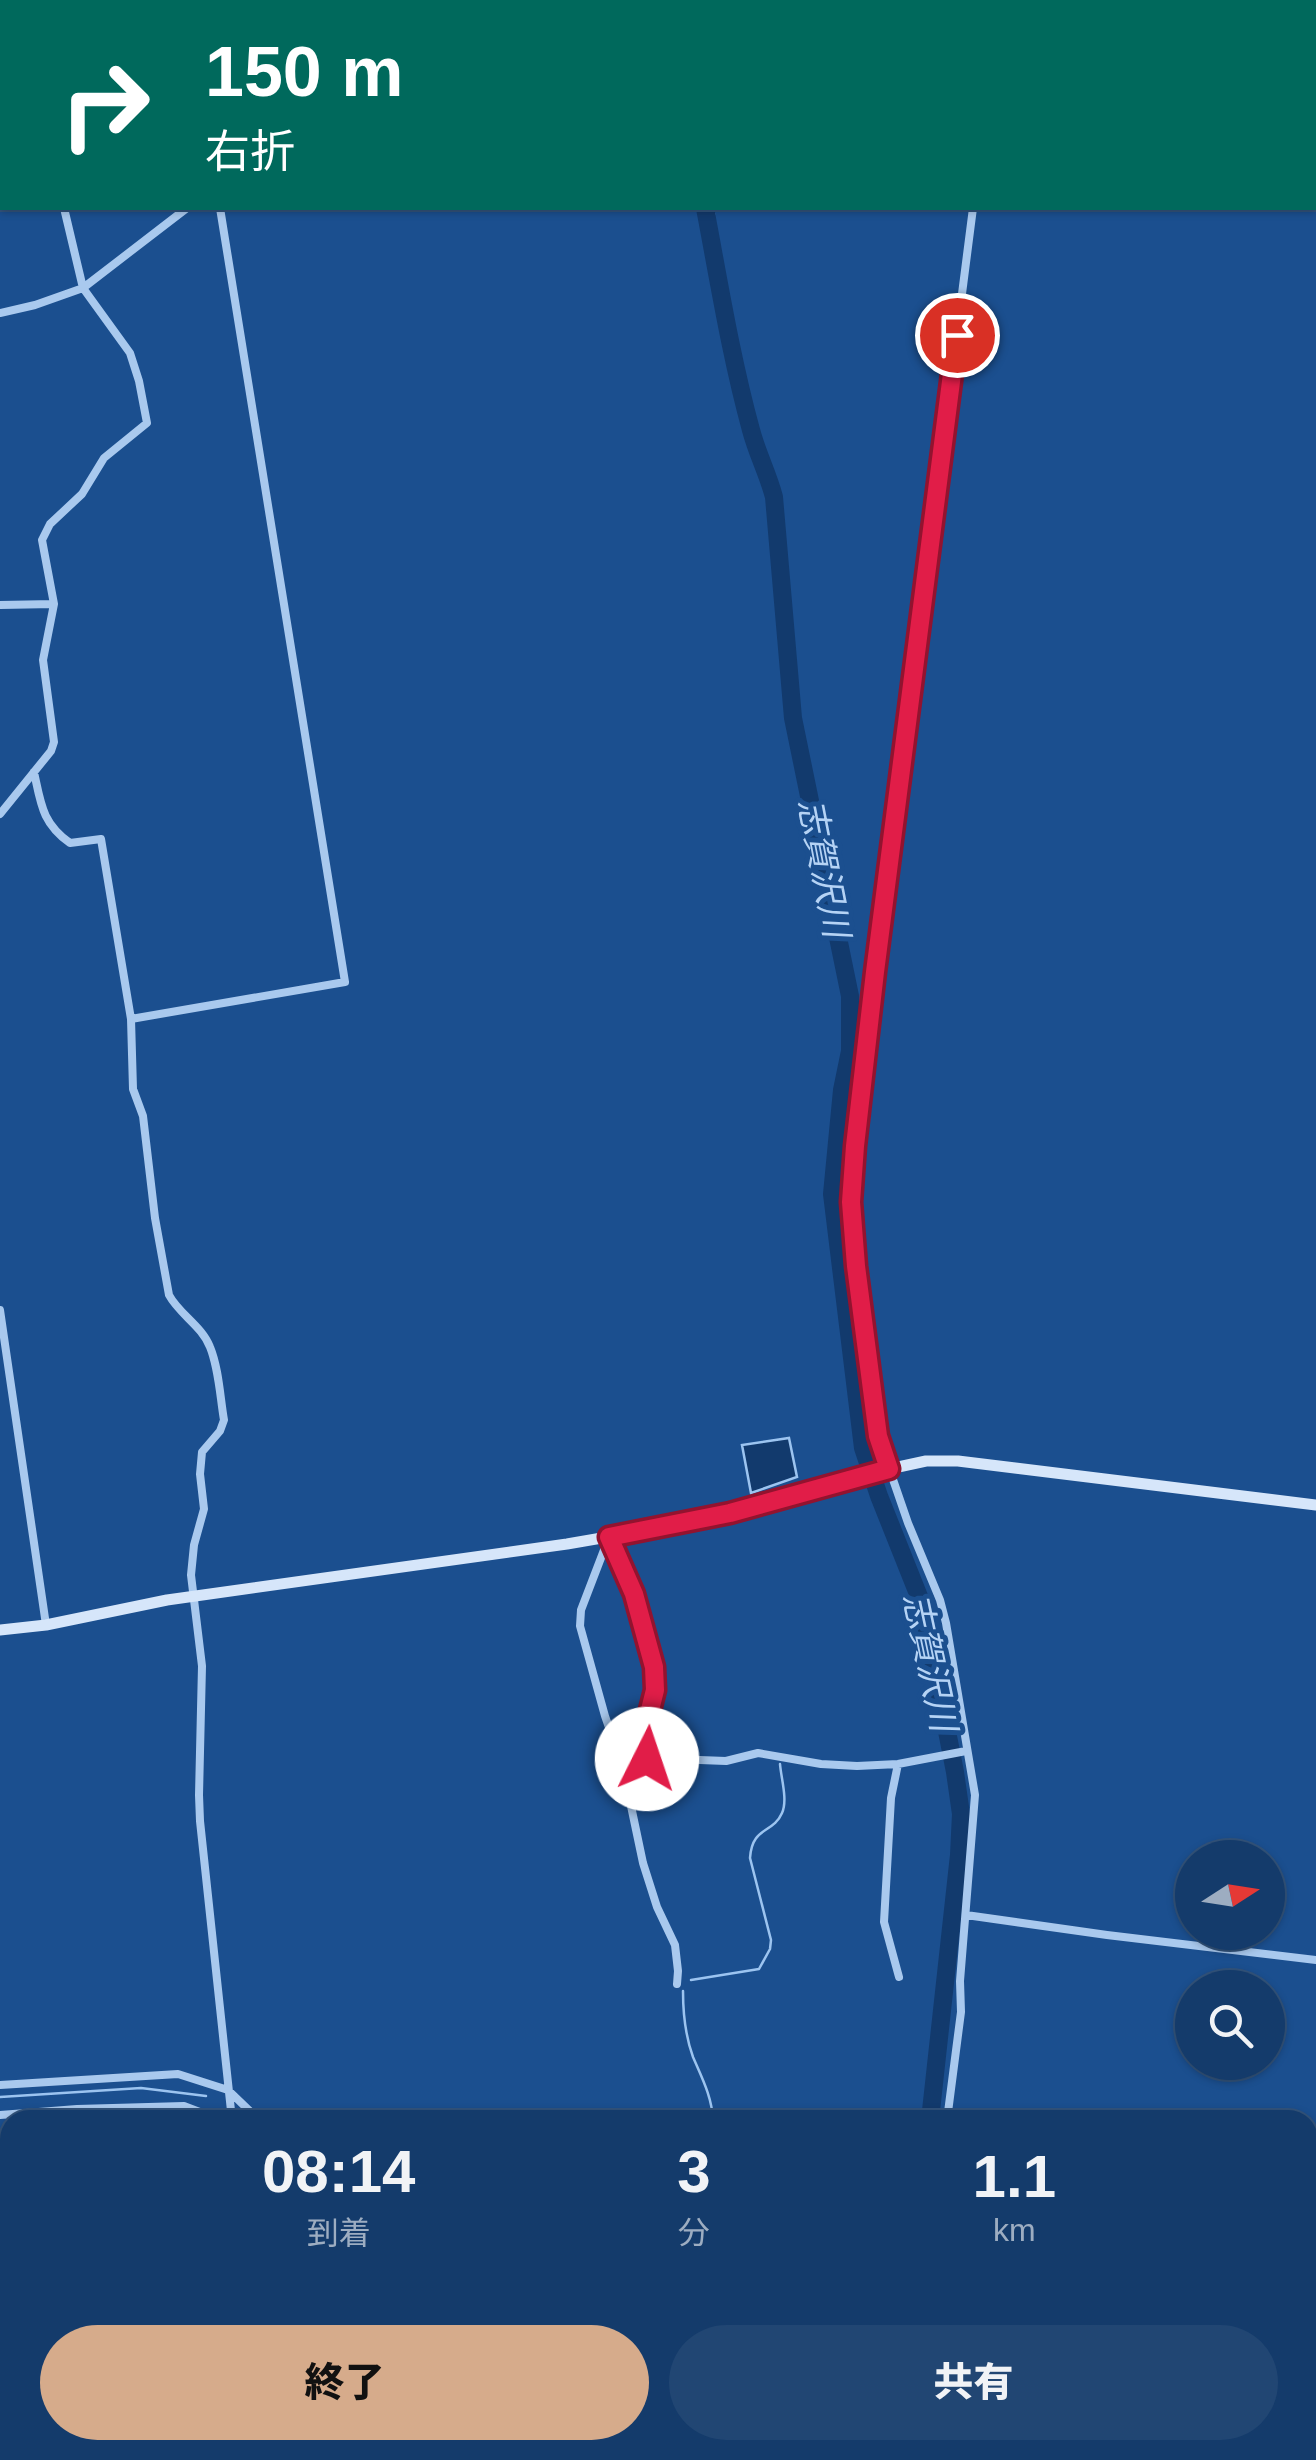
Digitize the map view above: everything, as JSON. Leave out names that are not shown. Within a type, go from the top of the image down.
[{"type":"street","points":[[0,814],[51,752],[54,742],[44,660],[54,604],[42,551],[45,531],[82,494],[112,450],[146,423],[130,353],[83,288],[64,210]]},
{"type":"street","points":[[0,314],[83,288],[184,210]]},
{"type":"street","points":[[131,1019],[345,982],[220,210]]},
{"type":"street","points":[[949,2110],[961,2012],[960,1981],[976,1794],[940,1600],[887,1470],[878,1436],[851,1202],[875,972],[973,210]]},
{"type":"street","points":[[0,605],[54,604]]},
{"type":"street","points":[[34,772],[43,815],[60,836],[70,843],[101,838],[131,1019],[133,1089],[143,1116],[169,1295],[210,1345],[224,1420],[202,1452],[204,1509],[194,1545],[192,1596],[202,1666],[200,1808],[231,2110]]},
{"type":"street","points":[[0,1310],[46,1624]]},
{"type":"street","points":[[0,1630],[192,1596],[609,1537],[730,1513],[926,1461],[958,1461],[1316,1506]]},
{"type":"street","points":[[609,1537],[580,1610],[580,1626],[620,1757],[642,1864],[674,1946],[677,1984]]},
{"type":"street","points":[[609,1537],[634,1594],[654,1667],[647,1759]]},
{"type":"street","points":[[620,1757],[726,1761],[758,1753],[858,1766],[898,1764],[966,1751]]},
{"type":"street","points":[[898,1764],[891,1798],[884,1922],[898,1977]]},
{"type":"street","points":[[966,1915],[1316,1960]]},
{"type":"street","points":[[0,2085],[178,2074],[228,2090],[249,2110]]},
{"type":"street","points":[[66,2110],[184,2106],[194,2110]]},
{"type":"water","points":[[789,1438],[797,1477],[751,1493],[742,1445]]},
{"type":"waterway","name":"志賀沢川","points":[[705,210],[744,403],[774,497],[793,718],[850,996],[850,1051],[842,1090],[832,1194],[863,1448],[922,1604],[961,1814],[931,2110]]},
{"type":"waterway","name":"志賀沢川","points":[[706,214],[714,214]]},
{"type":"waterway","points":[[691,1980],[759,1969],[770,1949],[750,1858],[755,1840],[778,1820],[784,1808],[780,1764]]},
{"type":"waterway","points":[[683,1991],[688,2040],[711,2110]]},
{"type":"waterway","points":[[0,2097],[141,2088],[206,2096]]},
{"type":"route","points":[[647,1759],[647,1722],[656,1674],[640,1610],[609,1537],[730,1513],[889,1469],[878,1436],[851,1202],[875,972],[957,335]]}]
